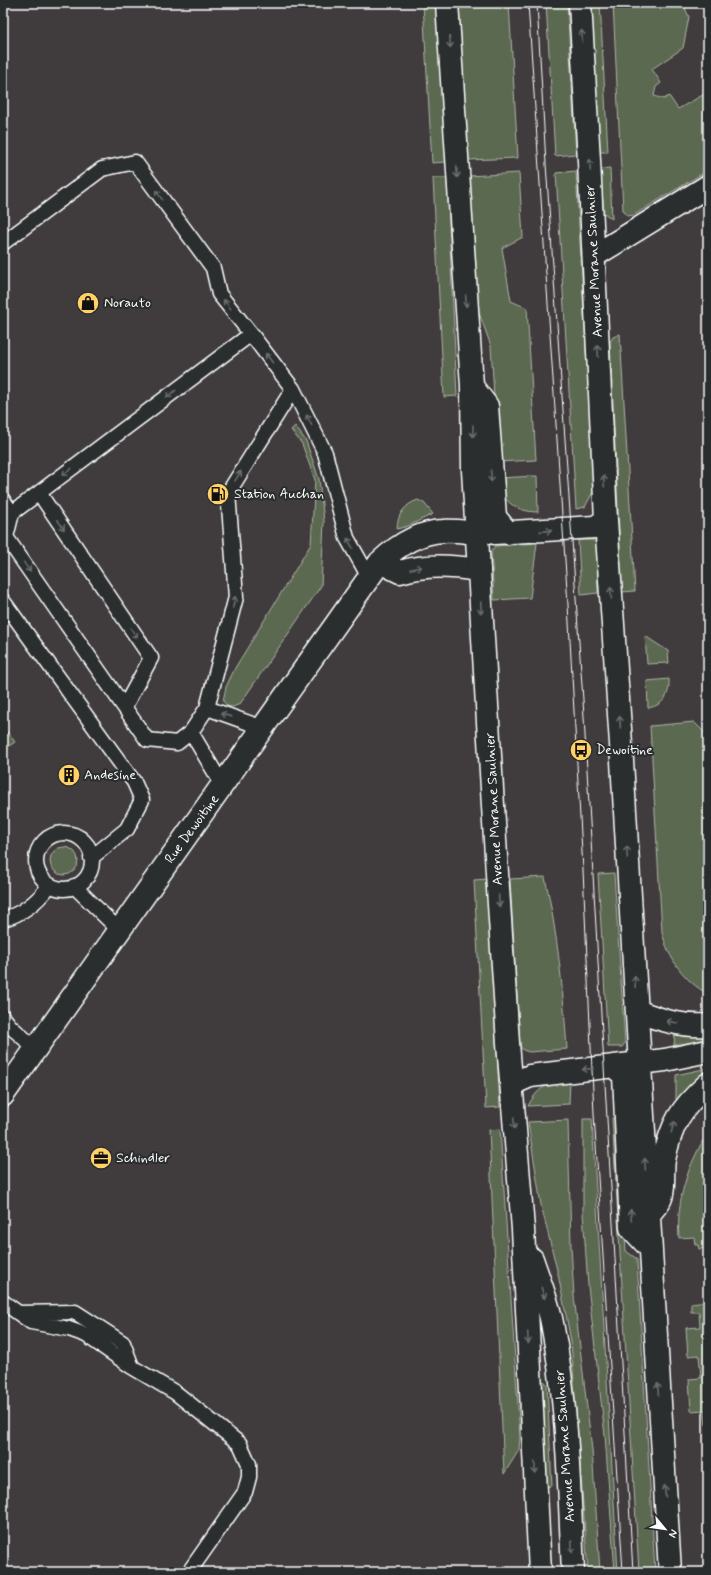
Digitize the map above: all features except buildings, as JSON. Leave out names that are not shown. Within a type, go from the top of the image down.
[{"type":"main road","name":"Avenue Morane Saulnier","points":[[447,3],[472,386],[473,470],[479,570],[512,1084],[523,1229],[540,1572]]},
{"type":"main road","name":"Avenue Morane Saulnier","points":[[580,3],[594,256],[606,520],[670,1572]]},
{"type":"main road","points":[[594,256],[708,186]]},
{"type":"main road","points":[[472,386],[487,406],[495,517],[508,534]]},
{"type":"main road","points":[[477,533],[508,534],[595,527],[606,520]]},
{"type":"main road","name":"Rue Dewoitine","points":[[3,1095],[119,930],[223,786],[374,569],[390,552],[415,537],[442,530],[477,533]]},
{"type":"main road","points":[[374,569],[400,572],[417,567],[444,566],[479,570]]},
{"type":"main road","points":[[637,1011],[668,1022],[698,1026],[708,1025]]},
{"type":"main road","points":[[512,1084],[530,1076],[665,1060],[708,1051]]},
{"type":"main road","points":[[613,1066],[624,1075],[631,1228],[650,1247]]},
{"type":"main road","points":[[648,1216],[661,1199],[664,1160],[674,1124],[678,1116],[694,1096],[708,1084]]},
{"type":"main road","name":"Avenue Morane Saulnier","points":[[523,1229],[552,1322],[561,1379],[567,1431],[573,1572]]},
{"type":"lane","points":[[3,243],[102,169],[135,162],[214,268],[219,294],[293,389],[325,453],[347,538],[374,569]]},
{"type":"lane","points":[[251,334],[12,513],[6,537],[125,706],[147,740],[177,743],[191,732],[207,708],[236,597],[228,493],[293,389]]},
{"type":"lane","points":[[39,493],[151,658],[125,706]]},
{"type":"lane","points":[[3,500],[12,513]]},
{"type":"lane","points":[[3,601],[134,782],[142,800],[127,829],[91,858]]},
{"type":"lane","points":[[207,708],[263,728]]},
{"type":"lane","points":[[191,732],[223,786]]},
{"type":"lane","points":[[70,833],[85,843],[91,858],[91,867],[82,882],[66,888],[50,885],[40,876],[36,858],[44,841],[51,835],[70,833]]},
{"type":"lane","points":[[3,919],[13,917],[30,905],[42,896],[50,885]]},
{"type":"lane","points":[[74,886],[119,930]]},
{"type":"lane","points":[[3,1017],[10,1026],[36,1049]]},
{"type":"lane","points":[[3,1302],[31,1322],[70,1329],[86,1335],[132,1367],[176,1393],[240,1444],[250,1464],[249,1477],[245,1492],[189,1572]]},
{"type":"shaded area","points":[[3,3],[708,3],[708,1572],[3,1572]]},
{"type":"green space","points":[[423,3],[437,3],[446,162],[432,163]]},
{"type":"green space","points":[[459,3],[509,3],[518,158],[468,160]]},
{"type":"green space","points":[[546,3],[567,3],[576,154],[555,156]]},
{"type":"green space","points":[[591,3],[600,3],[608,152],[600,152]]},
{"type":"green space","points":[[613,3],[683,3],[689,17],[683,48],[652,69],[661,83],[656,87],[654,96],[664,99],[669,96],[678,109],[708,92],[708,170],[634,215],[627,216],[623,210]]},
{"type":"green space","points":[[610,168],[612,219],[604,213],[600,169]]},
{"type":"green space","points":[[576,171],[594,490],[585,507],[576,509],[556,173]]},
{"type":"green space","points":[[519,173],[523,237],[502,248],[511,301],[527,308],[536,460],[498,462],[491,346],[478,310],[469,176]]},
{"type":"green space","points":[[433,178],[447,178],[457,396],[444,397]]},
{"type":"green space","points":[[620,334],[635,591],[622,592],[610,342],[613,337]]},
{"type":"green space","points":[[295,426],[306,441],[319,479],[324,521],[321,586],[240,704],[233,707],[227,706],[223,701],[226,687],[235,668],[311,544],[315,480],[302,444],[291,430]]},
{"type":"green space","points":[[537,476],[538,512],[523,510],[510,503],[505,498],[499,486],[498,478]]},
{"type":"green space","points":[[418,500],[424,503],[433,514],[408,526],[397,529],[400,515],[409,504]]},
{"type":"green space","points":[[578,540],[593,540],[597,545],[598,593],[581,595]]},
{"type":"green space","points":[[537,543],[530,598],[494,600],[491,551],[495,546]]},
{"type":"green space","points":[[645,636],[668,651],[669,663],[647,664]]},
{"type":"green space","points":[[669,679],[668,690],[665,698],[654,707],[648,708],[647,681]]},
{"type":"green space","points":[[694,722],[708,736],[708,994],[699,989],[684,976],[678,968],[668,951],[662,932],[650,726]]},
{"type":"green space","points":[[3,726],[15,742],[6,748],[3,745]]},
{"type":"green space","points":[[64,847],[74,851],[78,861],[74,871],[64,875],[54,871],[50,861],[54,851]]},
{"type":"green space","points":[[614,873],[625,1043],[622,1047],[608,1047],[598,874]]},
{"type":"green space","points":[[545,877],[559,963],[567,1049],[529,1052],[523,1050],[520,1046],[510,879]]},
{"type":"green space","points":[[487,879],[500,1107],[486,1108],[474,880]]},
{"type":"green space","points":[[675,1032],[704,1034],[704,1036],[700,1041],[674,1045]]},
{"type":"green space","points":[[708,1068],[708,1076],[676,1102],[676,1075]]},
{"type":"green space","points":[[570,1080],[569,1104],[528,1106],[540,1089],[555,1083]]},
{"type":"green space","points":[[618,1117],[626,1251],[637,1259],[655,1572],[639,1572],[612,1118]]},
{"type":"green space","points":[[583,1119],[592,1119],[618,1572],[615,1572],[605,1436],[588,1286],[583,1213]]},
{"type":"green space","points":[[568,1120],[571,1246],[574,1296],[592,1450],[600,1572],[588,1572],[571,1341],[558,1274],[541,1205],[528,1122]]},
{"type":"green space","points":[[500,1129],[520,1437],[519,1450],[504,1474],[489,1130]]},
{"type":"green space","points":[[708,1132],[708,1248],[699,1249],[698,1245],[695,1245],[694,1237],[679,1238],[679,1210],[689,1170]]},
{"type":"green space","points":[[708,1301],[708,1425],[706,1425],[704,1410],[691,1411],[689,1379],[701,1378],[699,1355],[688,1356],[686,1328],[700,1327],[699,1312],[691,1312],[691,1303]]},
{"type":"green space","points":[[544,1381],[547,1384],[552,1486],[546,1487],[541,1383]]},
{"type":"tram line","points":[[528,3],[568,605],[583,870],[594,1114],[623,1572]]},
{"type":"tram line","points":[[537,3],[546,164],[583,700],[633,1572]]},
{"type":"place","name":"Norauto","points":[[88,303]]},
{"type":"place","name":"Station Auchan","points":[[218,494]]},
{"type":"place","name":"Dewoitine","points":[[581,750]]},
{"type":"place","name":"Andesine","points":[[69,775]]},
{"type":"place","name":"Schindler","points":[[101,1158]]}]
